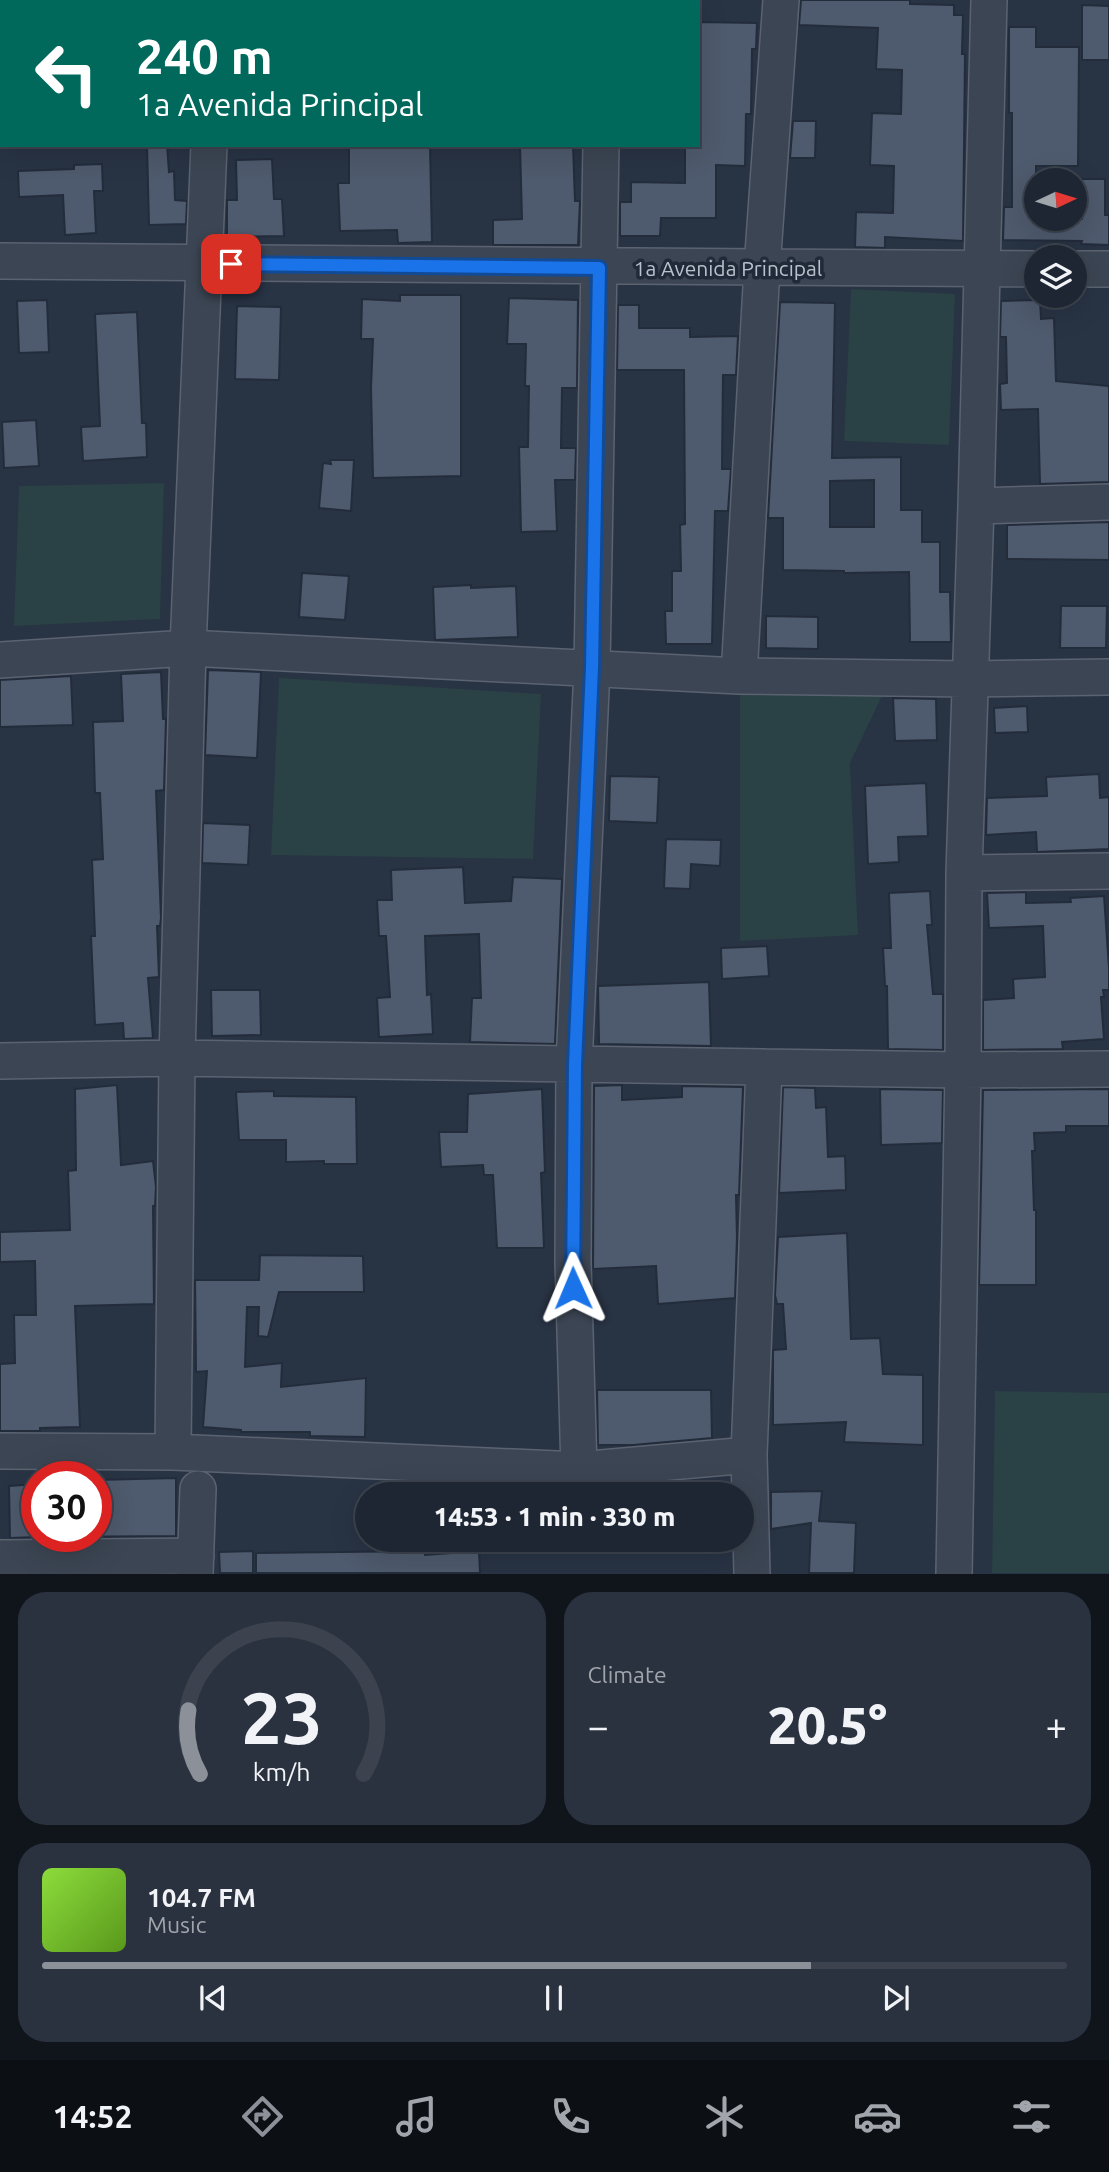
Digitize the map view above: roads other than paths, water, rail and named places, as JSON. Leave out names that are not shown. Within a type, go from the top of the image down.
[{"type":"street","points":[[738,676],[781,0]]},
{"type":"street","points":[[954,1573],[964,873],[989,0]]},
{"type":"street","points":[[173,1452],[177,1058],[188,648],[209,147]]},
{"type":"street","points":[[579,1470],[573,1262],[575,1065],[592,667],[601,147]]},
{"type":"street","name":"1a Avenida Principal","points":[[0,261],[599,268],[1024,269]]},
{"type":"street","points":[[1087,269],[1109,269]]},
{"type":"street","points":[[976,506],[1109,502]]},
{"type":"street","points":[[0,660],[188,648],[738,676],[969,679],[1109,677]]},
{"type":"street","points":[[964,873],[1109,871]]},
{"type":"street","points":[[0,1061],[177,1058],[764,1068],[1109,1069]]},
{"type":"street","points":[[752,1573],[749,1455],[764,1068]]},
{"type":"street","points":[[0,1451],[173,1452],[579,1470],[749,1455]]},
{"type":"street","points":[[0,1558],[196,1565],[198,1489]]}]
